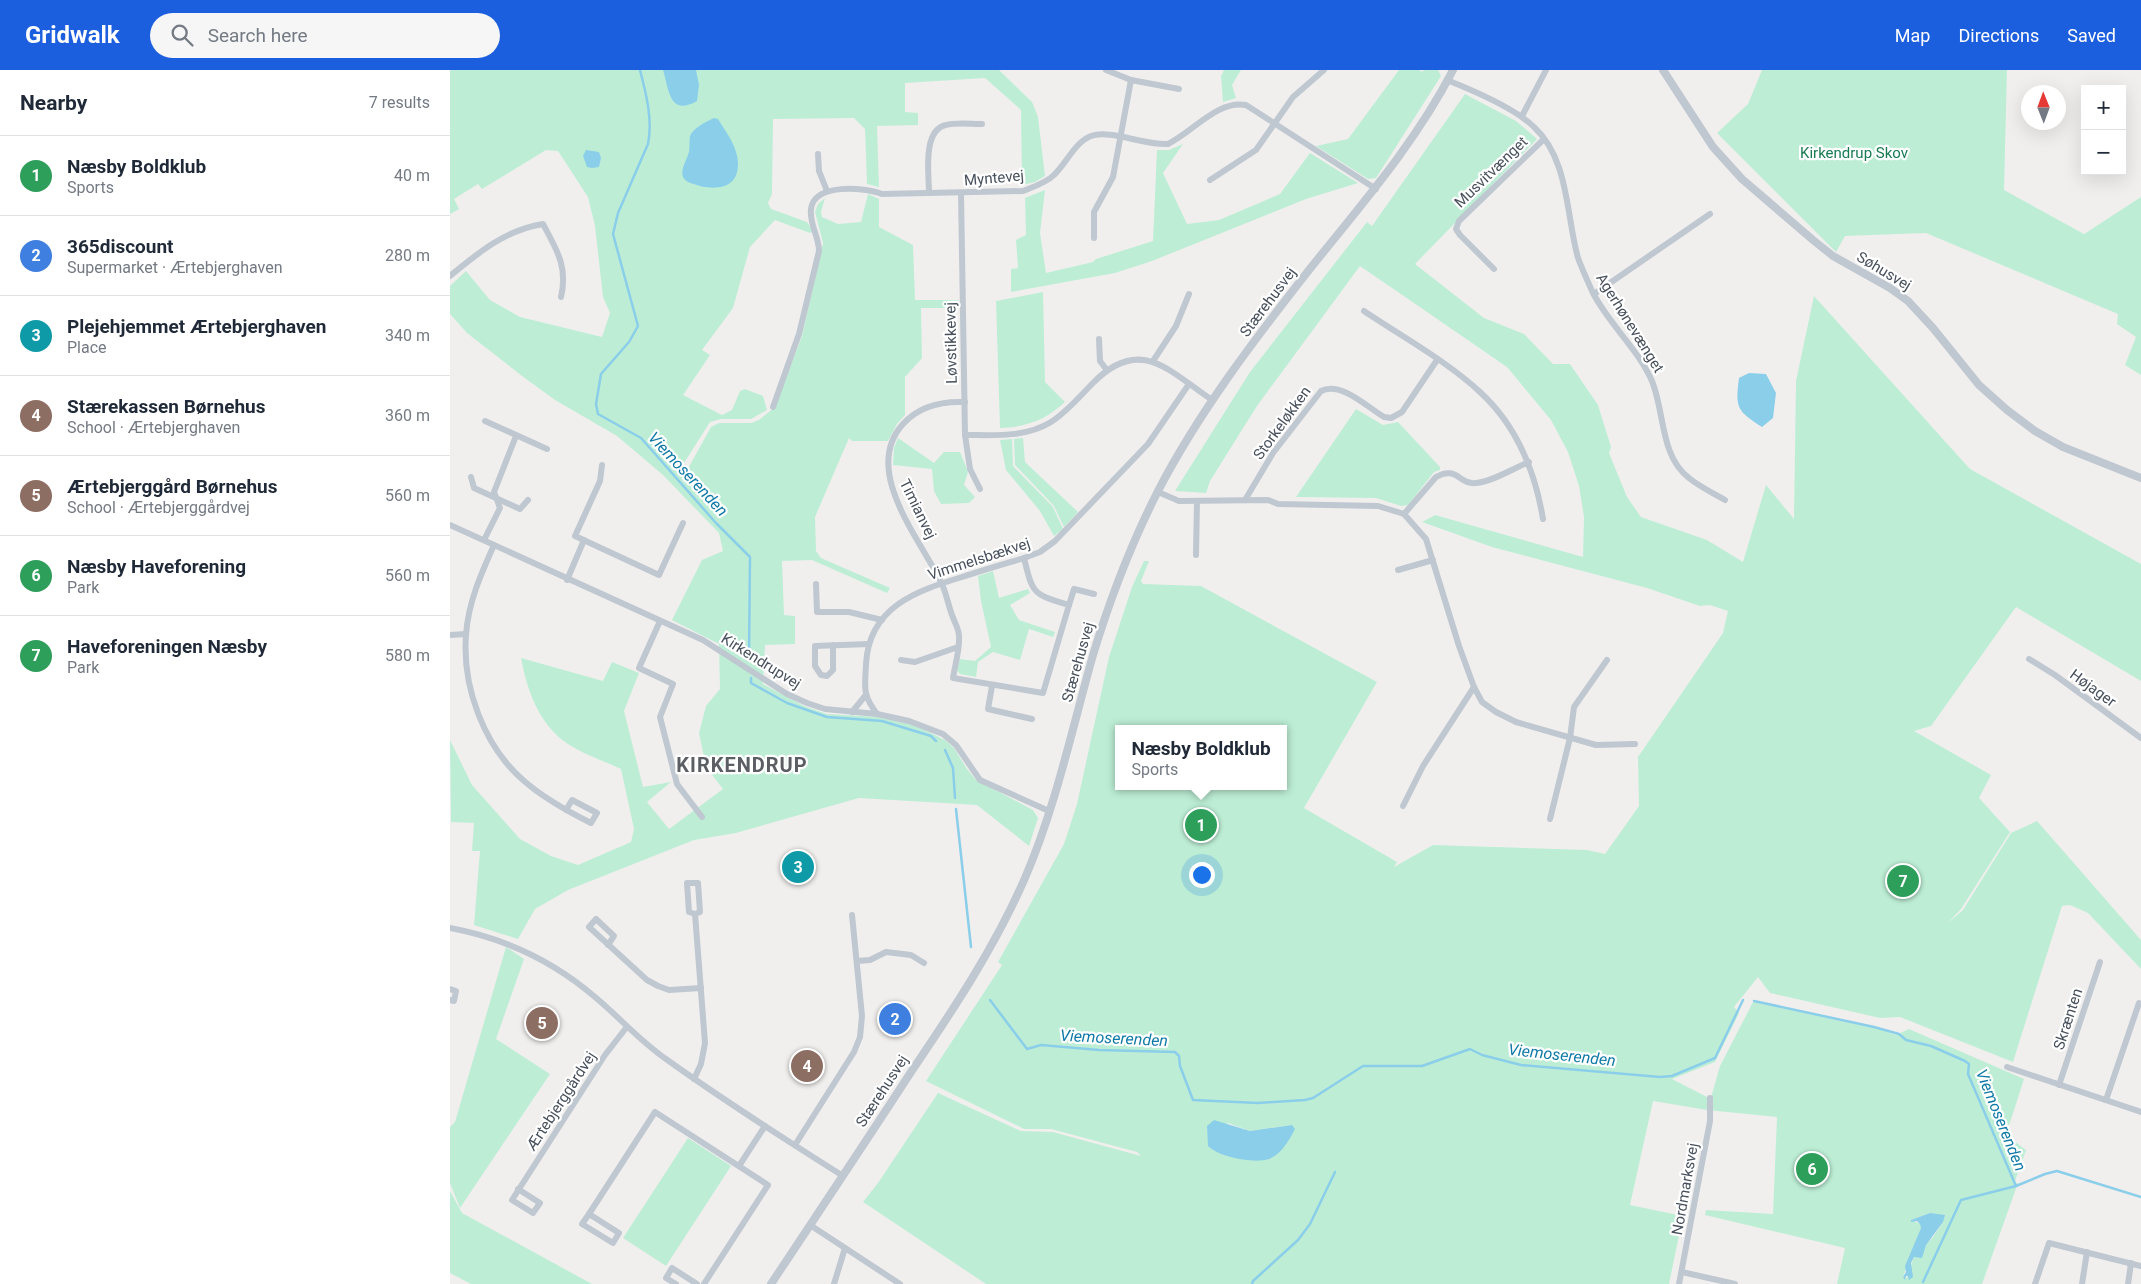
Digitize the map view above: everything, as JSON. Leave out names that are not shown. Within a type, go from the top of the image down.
[{"type":"street","points":[[1106,70],[1131,80],[1179,89]]},
{"type":"street","points":[[1210,180],[1256,150],[1273,123],[1293,97],[1324,70]]},
{"type":"street","name":"Stærehusvej","points":[[771,1284],[986,955],[1025,878],[1049,811],[1112,594],[1136,536],[1182,447],[1212,400],[1306,274],[1376,189],[1426,116],[1453,70]]},
{"type":"street","points":[[1522,116],[1546,70]]},
{"type":"street","name":"Søhusvej","points":[[1663,70],[1713,147],[1742,179],[1826,251],[1908,301],[1933,328],[1979,386],[2007,410],[2035,431],[2062,447],[2141,478]]},
{"type":"street","points":[[1094,238],[1094,212],[1113,177],[1131,80]]},
{"type":"street","name":"Agerhønevænget","points":[[1447,80],[1522,116],[1544,138],[1554,154],[1560,171],[1579,259],[1594,294],[1650,376],[1658,397],[1667,443],[1673,460],[1689,478],[1725,500]]},
{"type":"street","name":"Myntevej","points":[[827,191],[870,189],[882,194],[929,194],[1022,191],[1053,176],[1080,144],[1090,136],[1102,134],[1158,145],[1168,144],[1224,107],[1237,104],[1246,105],[1376,189]]},
{"type":"street","points":[[929,194],[929,146],[937,130],[945,125],[982,124]]},
{"type":"street","name":"Musvitvænget","points":[[1494,269],[1460,235],[1456,229],[1458,221],[1544,138]]},
{"type":"street","points":[[774,407],[799,334],[818,251],[819,241],[812,221],[812,204],[816,197],[827,191],[819,171],[818,154]]},
{"type":"street","name":"Løvstikkevej","points":[[961,193],[965,435],[970,469],[980,489]]},
{"type":"street","points":[[1594,294],[1710,214]]},
{"type":"street","points":[[450,276],[487,246],[529,226],[543,224],[555,246],[563,270],[564,282],[560,297]]},
{"type":"street","points":[[1153,361],[1176,326],[1189,294]]},
{"type":"street","points":[[1364,311],[1437,360],[1480,392],[1510,429],[1529,462],[1536,482],[1544,518]]},
{"type":"street","points":[[1099,339],[1100,361],[1106,369]]},
{"type":"street","points":[[965,435],[1025,433],[1050,422],[1063,413],[1106,369],[1126,361],[1139,359],[1153,361],[1212,400]]},
{"type":"street","name":"Storkeløkken","points":[[1245,500],[1273,453],[1322,391],[1328,388],[1339,388],[1384,417],[1391,418],[1402,412],[1437,360]]},
{"type":"street","name":"Vimmelsbækvej","points":[[865,696],[869,644],[876,627],[898,604],[942,583],[1040,552],[1055,541],[1148,444],[1189,384]]},
{"type":"street","name":"Timianvej","points":[[965,402],[938,403],[923,408],[907,419],[898,429],[891,444],[888,461],[889,478],[894,495],[942,583],[959,636],[953,678],[992,686]]},
{"type":"street","points":[[486,421],[516,436],[547,448]]},
{"type":"street","points":[[484,540],[500,508],[494,492],[516,436]]},
{"type":"street","points":[[1404,514],[1436,477],[1441,474],[1454,473],[1465,481],[1476,483],[1529,462]]},
{"type":"street","points":[[602,465],[600,481],[575,536],[659,575],[683,523]]},
{"type":"street","points":[[471,477],[474,488],[520,509],[528,500]]},
{"type":"street","points":[[1158,492],[1179,500],[1268,500],[1278,504],[1378,506],[1404,514],[1426,539],[1474,687],[1482,702],[1496,712],[1516,722],[1570,738],[1596,745],[1636,744]]},
{"type":"street","points":[[1196,554],[1197,501]]},
{"type":"street","name":"Kirkendrupvej","points":[[450,525],[494,544],[567,580],[703,640],[787,694],[807,703],[825,709],[877,714],[916,724],[947,736],[956,745],[980,780],[1049,811]]},
{"type":"street","points":[[567,580],[584,540]]},
{"type":"street","points":[[494,544],[478,582],[466,634],[466,659],[470,686],[476,708],[491,738],[505,760],[522,779],[545,798],[566,810],[591,823],[597,813],[572,800],[566,810]]},
{"type":"street","points":[[1024,558],[1030,582],[1040,596],[1069,605]]},
{"type":"street","points":[[1398,570],[1433,560]]},
{"type":"street","points":[[816,584],[817,612],[849,612],[882,620]]},
{"type":"street","points":[[1032,719],[988,709],[992,686],[1044,693],[1074,589],[1094,594]]},
{"type":"street","points":[[660,621],[639,668],[673,684],[660,717],[677,784],[702,817]]},
{"type":"street","points":[[450,635],[466,634]]},
{"type":"street","points":[[833,645],[833,670],[827,676],[820,675],[815,666],[815,646],[833,645],[869,644]]},
{"type":"street","points":[[901,660],[915,662],[958,647]]},
{"type":"street","name":"Højager","points":[[2029,659],[2055,675],[2141,738]]},
{"type":"street","points":[[1550,819],[1570,738],[1574,707],[1607,660]]},
{"type":"street","points":[[1403,806],[1423,766],[1474,687]]},
{"type":"street","points":[[852,712],[865,696],[877,714]]},
{"type":"street","points":[[698,883],[700,912],[695,914],[690,912],[687,884],[698,883]]},
{"type":"street","points":[[694,1079],[701,1064],[705,1044],[695,914]]},
{"type":"street","points":[[795,1145],[854,1052],[860,1037],[862,1016],[852,916]]},
{"type":"street","points":[[450,928],[485,936],[512,945],[563,973],[596,997],[626,1028],[664,1058],[843,1176]]},
{"type":"street","points":[[608,945],[647,980],[658,986],[670,990],[701,988]]},
{"type":"street","points":[[857,962],[870,960],[886,952],[911,954],[924,963]]},
{"type":"street","name":"Skrænten","points":[[2060,1085],[2100,962]]},
{"type":"street","points":[[450,989],[456,991],[454,1001],[450,1000]]},
{"type":"street","points":[[2106,1100],[2139,1003]]},
{"type":"street","name":"Ærtebjerggårdvej","points":[[518,1189],[605,1055],[626,1028]]},
{"type":"street","points":[[2007,1067],[2141,1112]]},
{"type":"street","name":"Nordmarksvej","points":[[1679,1284],[1710,1121],[1710,1098]]},
{"type":"street","points":[[589,1214],[619,1233],[613,1243],[582,1224],[655,1112],[768,1185],[704,1284]]},
{"type":"street","points":[[739,1166],[766,1126]]},
{"type":"street","points":[[810,1225],[889,1281],[900,1284]]},
{"type":"street","points":[[2035,1284],[2049,1243],[2141,1266]]},
{"type":"street","points":[[834,1284],[844,1248]]},
{"type":"street","points":[[2082,1284],[2087,1252]]},
{"type":"street","points":[[2128,1284],[2131,1263]]},
{"type":"street","points":[[676,1284],[666,1278],[672,1268],[697,1284]]},
{"type":"street","points":[[1682,1272],[1735,1284]]},
{"type":"green space","points":[[450,70],[999,70],[1032,102],[1038,117],[1045,176],[1035,182],[1022,185],[1021,110],[985,78],[905,83],[905,112],[918,113],[918,125],[877,126],[879,187],[867,184],[865,129],[854,118],[773,119],[772,194],[768,203],[771,209],[807,222],[813,231],[810,233],[775,220],[750,247],[733,308],[702,350],[710,355],[683,395],[722,415],[732,410],[740,391],[745,389],[763,396],[767,410],[751,419],[721,419],[710,422],[679,471],[686,472],[711,427],[719,423],[751,423],[759,420],[775,407],[802,336],[823,243],[815,212],[818,204],[825,198],[821,212],[822,217],[838,224],[861,222],[868,194],[879,199],[879,227],[913,245],[915,300],[958,300],[958,308],[921,308],[922,358],[905,377],[905,415],[897,424],[888,441],[852,441],[849,438],[815,517],[816,551],[821,558],[890,588],[887,593],[812,560],[782,561],[784,615],[795,616],[795,644],[765,645],[763,684],[804,706],[827,714],[880,717],[917,726],[945,740],[954,748],[976,780],[1033,810],[1038,818],[1029,846],[977,805],[859,798],[736,833],[694,840],[568,890],[535,909],[518,939],[474,925],[480,851],[472,851],[474,823],[451,822],[450,740],[472,785],[520,839],[551,856],[578,865],[631,842],[634,829],[621,769],[574,748],[549,727],[531,694],[521,658],[603,681],[612,662],[639,673],[624,711],[643,787],[671,782],[647,802],[669,829],[723,789],[706,767],[699,733],[706,706],[720,689],[719,644],[672,620],[702,560],[723,551],[719,533],[663,475],[617,436],[555,400],[522,376],[467,333],[450,314],[450,286],[466,271],[490,300],[520,317],[602,337],[610,313],[603,297],[595,226],[588,197],[558,151],[546,150],[482,189],[478,184],[454,199],[459,209],[450,214]]},
{"type":"green space","points":[[1224,70],[1241,70],[1232,85],[1236,98],[1223,102],[1221,76]]},
{"type":"green space","points":[[1399,70],[1420,70],[1421,72],[1425,70],[1438,70],[1441,76],[1376,178],[1368,179],[1316,146],[1348,139]]},
{"type":"green space","name":"Kirkendrup Skov","points":[[1762,70],[2007,70],[2004,190],[2084,234],[2141,197],[2141,375],[2125,365],[2136,337],[2117,324],[2118,314],[1926,233],[1845,236],[1836,252],[1717,133],[1748,104]]},
{"type":"green space","points":[[1465,94],[1516,121],[1537,139],[1415,264],[1484,318],[1524,334],[1553,364],[1570,364],[1598,405],[1611,447],[1609,453],[1627,497],[1641,517],[1707,540],[1743,562],[1766,485],[1794,519],[1796,381],[1814,296],[1970,469],[2141,564],[2141,681],[2016,607],[1931,726],[1914,731],[1991,775],[1979,798],[2010,832],[1961,909],[1948,923],[1963,910],[2011,833],[2037,821],[2141,940],[2141,969],[2088,913],[2070,905],[2062,906],[2013,1062],[1900,1017],[1880,1018],[1770,993],[1758,977],[1734,1007],[1739,1013],[1715,1062],[1672,1079],[1707,1097],[1708,1108],[1720,1066],[1753,1002],[1879,1029],[1896,1035],[1909,1029],[2024,1079],[2006,1135],[2026,1150],[2014,1184],[2018,1183],[1982,1284],[1837,1284],[1845,1248],[1705,1215],[1706,1210],[1773,1214],[1777,1117],[1707,1110],[1653,1101],[1630,1205],[1683,1216],[1669,1284],[986,1284],[863,1202],[878,1183],[938,1093],[1021,1131],[1053,1132],[1141,1156],[1137,1152],[1051,1129],[1024,1129],[926,1081],[1002,965],[998,962],[1064,844],[1077,804],[1109,657],[1132,587],[1144,561],[1149,561],[1141,581],[1143,584],[1201,586],[1377,682],[1304,808],[1397,862],[1394,867],[1433,845],[1587,850],[1605,854],[1639,806],[1638,757],[1723,633],[1728,611],[1710,605],[1700,606],[1647,588],[1492,547],[1422,522],[1435,515],[1583,557],[1584,517],[1579,486],[1568,452],[1551,420],[1507,367],[1360,266],[1257,406],[1210,481],[1206,493],[1175,491],[1250,372],[1367,222],[1372,226]],"holes":[[[1228,1123],[1250,1131],[1292,1125],[1208,1146]],[[1930,1213],[1943,1222],[1933,1237],[1914,1256],[1908,1276],[1905,1279],[1903,1277],[1921,1228],[1921,1224],[1911,1220]]]},
{"type":"green space","points":[[1183,144],[1163,173],[1187,224],[1219,220],[1280,194],[1310,153],[1358,183],[1306,199],[1152,261],[1115,273],[1011,292],[1011,269],[1018,268],[1016,240],[1026,235],[1025,198],[1045,190],[1040,233],[1046,273],[1093,262],[1096,259],[1153,241],[1157,150],[1169,150]]},
{"type":"green space","points":[[1043,292],[1045,382],[1065,402],[1043,418],[1027,424],[1000,428],[996,301]]},
{"type":"green space","points":[[1356,409],[1383,425],[1398,422],[1440,467],[1440,470],[1434,472],[1408,505],[1401,506],[1376,498],[1296,497]]},
{"type":"green space","points":[[898,438],[934,463],[944,452],[960,452],[968,472],[964,485],[975,497],[969,503],[941,504],[934,491],[932,469],[893,465],[894,448]]},
{"type":"green space","points":[[1023,438],[1025,462],[1078,512],[1064,527],[1054,506],[1015,465],[1014,439]]},
{"type":"green space","points":[[1012,439],[1013,466],[1053,507],[1063,529],[1054,536],[1040,511],[1006,470],[1000,440]]},
{"type":"green space","points":[[993,571],[999,598],[1028,589],[1030,593],[1010,605],[1019,620],[1055,632],[1053,637],[1029,629],[1020,660],[993,652],[978,662],[976,677],[960,674],[957,670],[960,659],[975,661],[991,647],[981,601],[978,576]]},
{"type":"green space","points":[[506,947],[524,959],[496,1039],[550,1074],[460,1208],[450,1183],[450,1127],[455,1122]]},
{"type":"green space","points":[[688,1138],[731,1166],[666,1266],[623,1238]]},
{"type":"green space","points":[[450,1191],[462,1213],[592,1284],[471,1284],[450,1273]]},
{"type":"water","points":[[663,70],[696,70],[699,85],[697,101],[681,106],[676,103],[669,92]]},
{"type":"water","points":[[714,118],[718,119],[731,140],[738,164],[735,178],[731,183],[714,188],[690,183],[684,179],[682,174],[689,152],[690,136],[697,127]]},
{"type":"water","points":[[586,150],[599,152],[601,158],[599,167],[587,167],[583,156]]},
{"type":"water","points":[[1749,373],[1766,374],[1776,393],[1773,418],[1762,427],[1747,417],[1738,402],[1739,378]]},
{"type":"water","points":[[1214,1120],[1250,1131],[1292,1125],[1295,1129],[1285,1146],[1274,1157],[1255,1161],[1246,1160],[1228,1156],[1208,1146],[1207,1126]]},
{"type":"water","points":[[1930,1213],[1945,1215],[1943,1222],[1926,1245],[1922,1258],[1914,1257],[1911,1263],[1913,1277],[1909,1280],[1908,1276],[1906,1276],[1905,1280],[1903,1277],[1906,1272],[1905,1266],[1921,1228],[1917,1221],[1911,1222],[1911,1220]]},
{"type":"waterway","name":"Viemoserenden","points":[[640,70],[649,116],[648,144],[618,213],[613,234],[638,326],[629,342],[601,374],[596,404],[598,414],[641,438],[716,523],[750,557],[749,661]]},
{"type":"waterway","name":"Viemoserenden","points":[[751,678],[751,683],[787,703],[827,717],[882,721],[931,736],[936,741]]},
{"type":"waterway","name":"Viemoserenden","points":[[945,750],[953,768],[955,798]]},
{"type":"waterway","name":"Viemoserenden","points":[[956,809],[971,947]]},
{"type":"waterway","name":"Viemoserenden","points":[[990,1000],[1027,1049],[1041,1045],[1099,1050],[1175,1052],[1179,1056],[1180,1066],[1193,1100],[1258,1103],[1313,1098],[1363,1066],[1422,1066],[1470,1049],[1482,1055],[1521,1065],[1660,1077],[1672,1076],[1715,1058],[1743,1000]]},
{"type":"waterway","name":"Viemoserenden","points":[[1754,1001],[1899,1034],[1906,1040],[1931,1046],[1965,1061],[1969,1064],[1968,1074],[2016,1186],[2057,1171],[2141,1197]]},
{"type":"waterway","points":[[1252,1284],[1298,1240],[1310,1224],[1335,1172]]},
{"type":"waterway","points":[[1923,1282],[1961,1200],[2016,1186]]},
{"type":"place","name":"Næsby Boldklub","points":[[1201,825]]},
{"type":"place","name":"Plejehjemmet Ærtebjerghaven","points":[[798,867]]},
{"type":"place","name":"Haveforeningen Næsby","points":[[1903,881]]},
{"type":"place","name":"365discount","points":[[895,1019]]},
{"type":"place","name":"Ærtebjerggård Børnehus","points":[[542,1023]]},
{"type":"place","name":"Stærekassen Børnehus","points":[[807,1066]]},
{"type":"place","name":"Næsby Haveforening","points":[[1812,1169]]},
{"type":"district","name":"KIRKENDRUP","points":[[742,765]]}]
